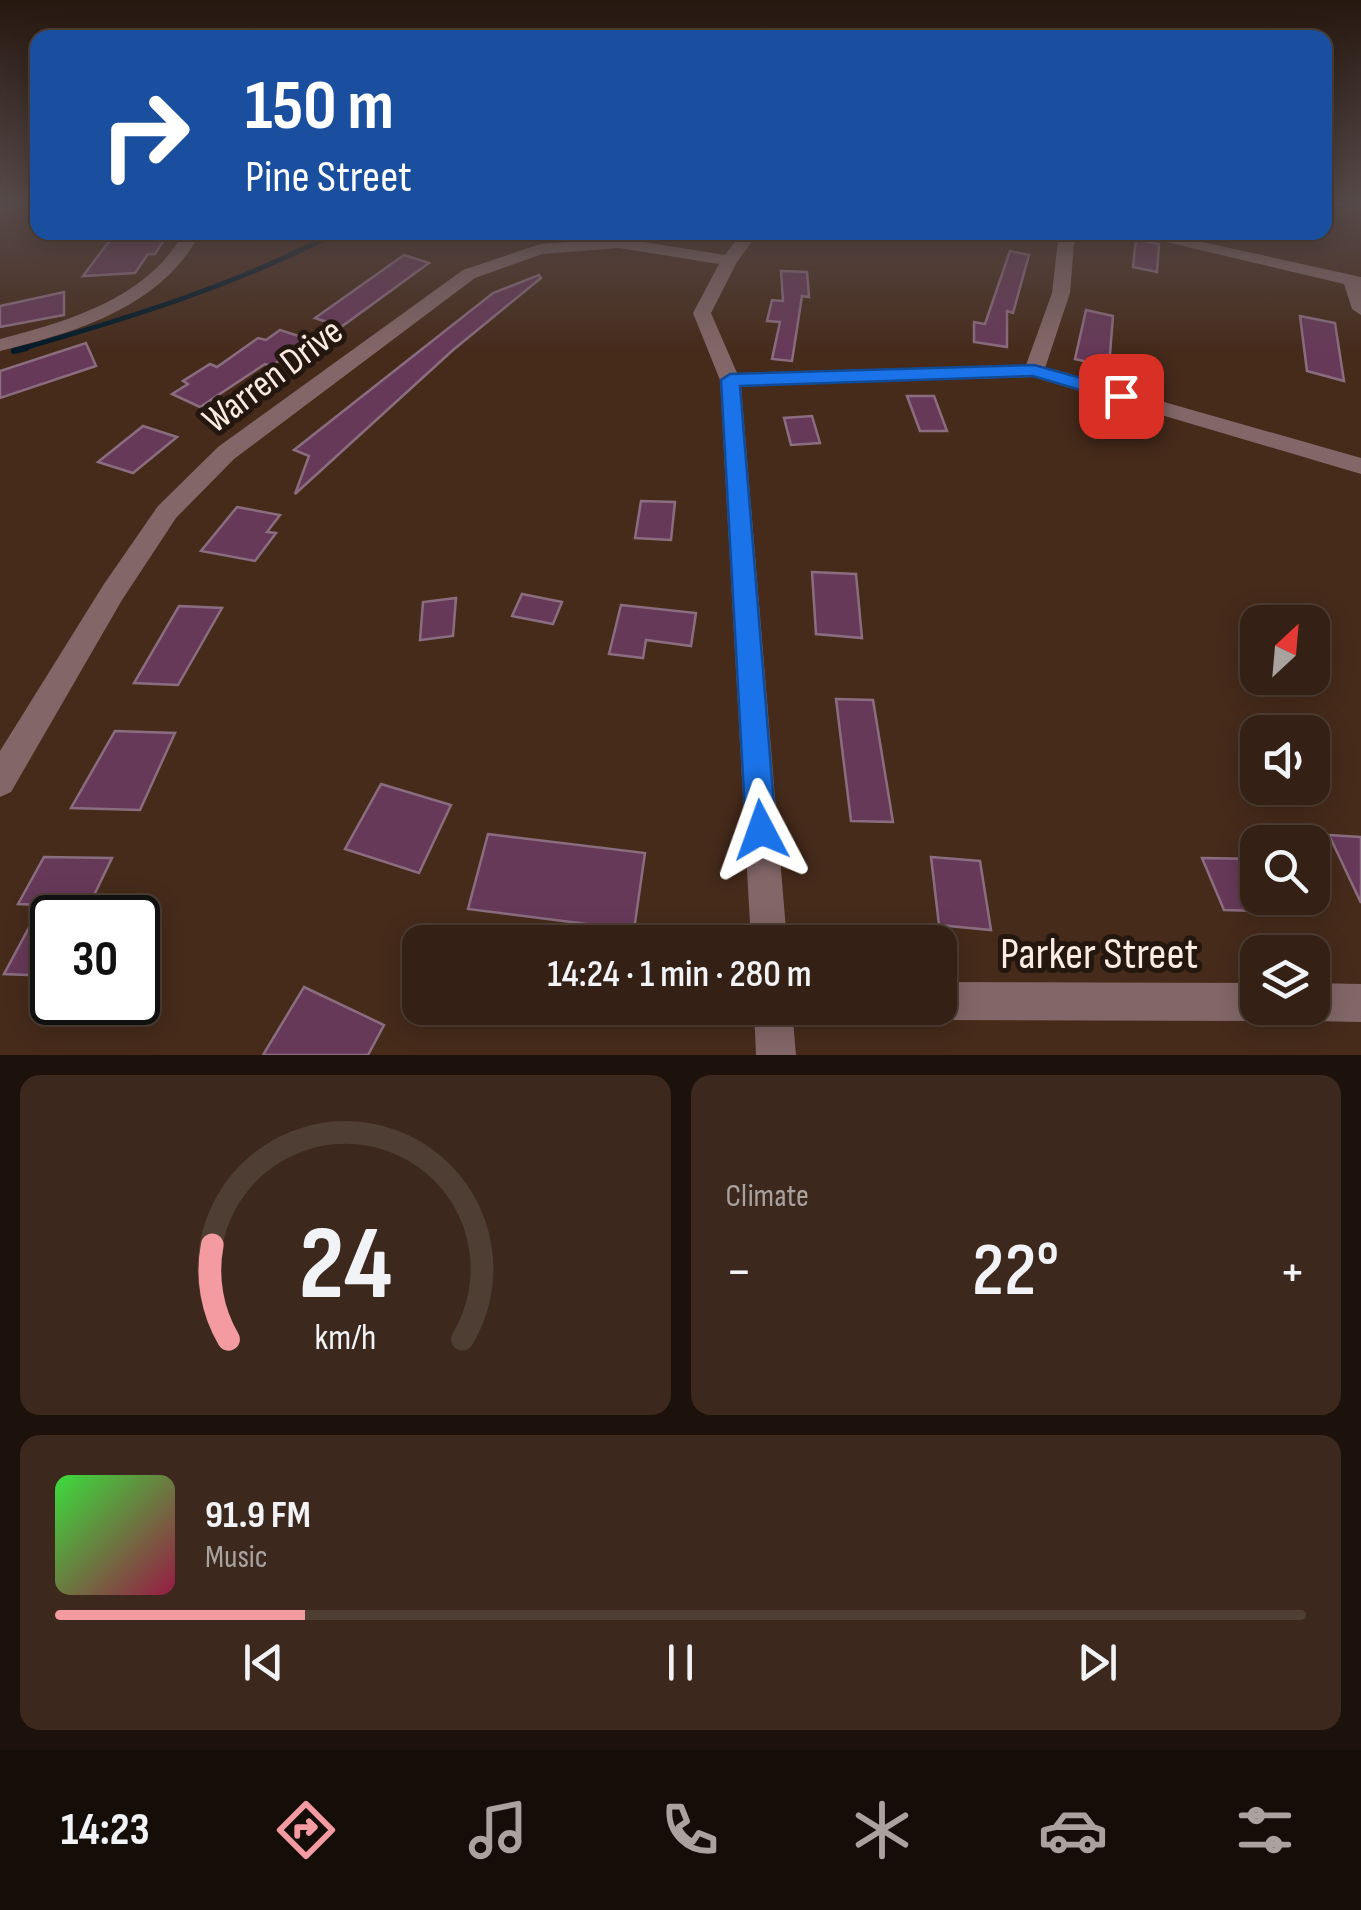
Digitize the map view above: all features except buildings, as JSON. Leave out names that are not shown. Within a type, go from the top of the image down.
[{"type":"street","points":[[0,345],[86,321],[166,268],[176,254]]},
{"type":"street","name":"Warren Drive","points":[[0,781],[112,592],[166,512],[226,453],[468,274],[525,254]]},
{"type":"street","name":"Warren Drive","points":[[690,254],[729,261]]},
{"type":"street","points":[[734,254],[702,312],[730,380],[768,925]]},
{"type":"street","points":[[1034,370],[1062,293],[1065,254]]},
{"type":"street","points":[[1234,254],[1357,281],[1361,309]]},
{"type":"street","points":[[730,380],[1034,370],[1360,466]]},
{"type":"street","name":"Parker Street","points":[[957,1001],[1240,1002]]},
{"type":"street","points":[[1330,1002],[1361,1003]]},
{"type":"street","points":[[774,1025],[776,1055]]},
{"type":"waterway","points":[[17,350],[140,313],[292,254]]},
{"type":"waterway","points":[[14,351],[26,348]]},
{"type":"route","points":[[761,830],[730,380],[1034,370],[1121,396]]}]
